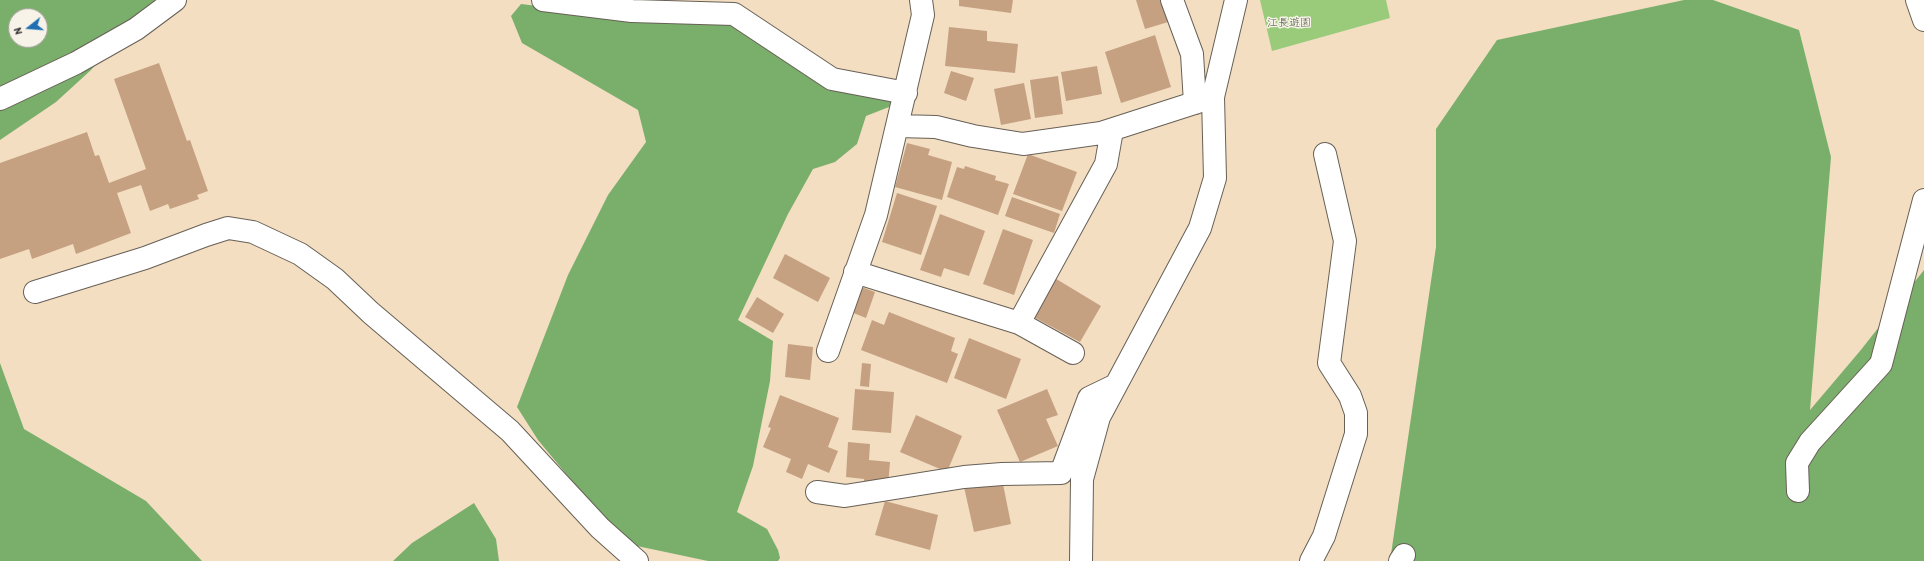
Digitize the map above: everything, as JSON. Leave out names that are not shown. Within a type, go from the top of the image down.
[{"type":"street","points":[[0,99],[82,59],[136,28],[175,0]]},
{"type":"street","points":[[543,0],[632,11],[734,14],[832,79],[906,93]]},
{"type":"street","points":[[828,351],[876,215],[906,93],[923,14],[921,0]]},
{"type":"street","points":[[1081,561],[1082,479],[1099,417],[1200,228],[1215,178],[1204,100],[1192,54],[1172,0]]},
{"type":"street","points":[[1204,100],[1236,0]]},
{"type":"street","points":[[1916,0],[1924,20]]},
{"type":"street","points":[[897,126],[936,127],[973,136],[1023,144],[1101,133],[1204,100]]},
{"type":"street","points":[[1019,323],[1106,164],[1112,130]]},
{"type":"street","points":[[1311,561],[1324,536],[1356,434],[1356,413],[1350,396],[1329,363],[1345,241],[1325,154]]},
{"type":"street","points":[[1798,491],[1797,463],[1810,442],[1881,364],[1924,200]]},
{"type":"street","points":[[35,292],[145,258],[228,228],[253,232],[300,254],[335,279],[371,313],[510,431],[600,528],[637,561]]},
{"type":"street","points":[[856,272],[1019,323],[1073,353]]},
{"type":"street","points":[[817,492],[845,496],[964,477],[1002,474],[1061,473],[1089,398],[1116,385]]},
{"type":"green space","points":[[0,0],[162,0],[133,23],[91,70],[56,102],[0,140]]},
{"type":"green space","name":"江長遊園","points":[[1260,0],[1386,0],[1390,18],[1272,51]]},
{"type":"green space","points":[[1684,0],[1713,0],[1799,30],[1831,157],[1810,410],[1860,351],[1924,270],[1924,561],[1390,561],[1436,247],[1436,129],[1497,40]]},
{"type":"green space","points":[[521,4],[630,17],[730,20],[894,97],[889,107],[866,116],[857,144],[835,162],[813,169],[788,214],[738,320],[773,341],[770,381],[753,466],[737,512],[767,529],[778,550],[780,558],[778,561],[708,561],[637,546],[596,510],[538,440],[517,407],[568,275],[608,195],[646,142],[638,110],[522,43],[511,16]]},
{"type":"green space","points":[[0,363],[24,429],[146,501],[202,561],[0,561]]},
{"type":"green space","points":[[474,503],[496,539],[499,561],[393,561],[412,543]]},
{"type":"building","points":[[959,0],[1013,0],[1011,13],[959,6]]},
{"type":"building","points":[[1136,0],[1169,0],[1175,20],[1145,29]]},
{"type":"building","points":[[949,27],[987,31],[987,41],[1018,44],[1015,73],[945,66]]},
{"type":"building","points":[[1155,35],[1171,87],[1121,103],[1105,52]]},
{"type":"building","points":[[159,63],[187,141],[190,140],[208,191],[197,195],[199,199],[170,209],[168,204],[150,211],[141,185],[117,193],[131,233],[76,254],[73,244],[32,259],[29,249],[0,259],[0,163],[87,132],[95,156],[99,155],[109,183],[146,169],[114,79]]},
{"type":"building","points":[[1097,66],[1102,94],[1066,101],[1061,72]]},
{"type":"building","points":[[951,71],[974,78],[966,101],[944,93]]},
{"type":"building","points":[[1058,76],[1063,114],[1035,118],[1030,80]]},
{"type":"building","points":[[1024,83],[1031,119],[1001,125],[994,89]]},
{"type":"building","points":[[907,143],[930,149],[928,155],[952,162],[942,200],[895,187]]},
{"type":"building","points":[[1028,154],[1077,172],[1062,211],[1013,194]]},
{"type":"building","points":[[965,166],[996,176],[995,180],[1009,184],[998,215],[947,197],[957,167],[964,169]]},
{"type":"building","points":[[897,193],[937,206],[921,255],[882,242]]},
{"type":"building","points":[[1012,197],[1060,214],[1054,233],[1005,216]]},
{"type":"building","points":[[940,214],[985,231],[969,276],[944,268],[941,277],[920,270]]},
{"type":"building","points":[[1003,229],[1033,240],[1014,295],[983,284]]},
{"type":"building","points":[[785,254],[830,278],[818,302],[773,278]]},
{"type":"building","points":[[1053,277],[1101,306],[1080,342],[1030,315]]},
{"type":"building","points":[[856,285],[875,292],[866,318],[846,310]]},
{"type":"building","points":[[757,297],[784,314],[773,333],[745,317]]},
{"type":"building","points":[[889,312],[955,338],[951,351],[958,354],[947,383],[861,350],[872,320],[884,325]]},
{"type":"building","points":[[969,338],[1021,359],[1006,399],[954,378]]},
{"type":"building","points":[[788,344],[813,347],[810,380],[785,377]]},
{"type":"building","points":[[862,363],[871,364],[869,387],[860,386]]},
{"type":"building","points":[[855,389],[894,392],[891,433],[852,430]]},
{"type":"building","points":[[1047,389],[1058,415],[1046,419],[1058,446],[1020,462],[997,410]]},
{"type":"building","points":[[780,395],[839,418],[828,447],[838,451],[829,473],[808,464],[802,479],[786,472],[791,459],[763,447],[771,428],[768,427]]},
{"type":"building","points":[[916,415],[962,436],[947,472],[900,452]]},
{"type":"building","points":[[848,442],[870,444],[869,460],[890,462],[888,486],[864,484],[864,479],[846,477]]},
{"type":"building","points":[[1002,479],[1011,524],[974,532],[964,487]]},
{"type":"building","points":[[885,501],[938,515],[930,550],[875,535]]}]
